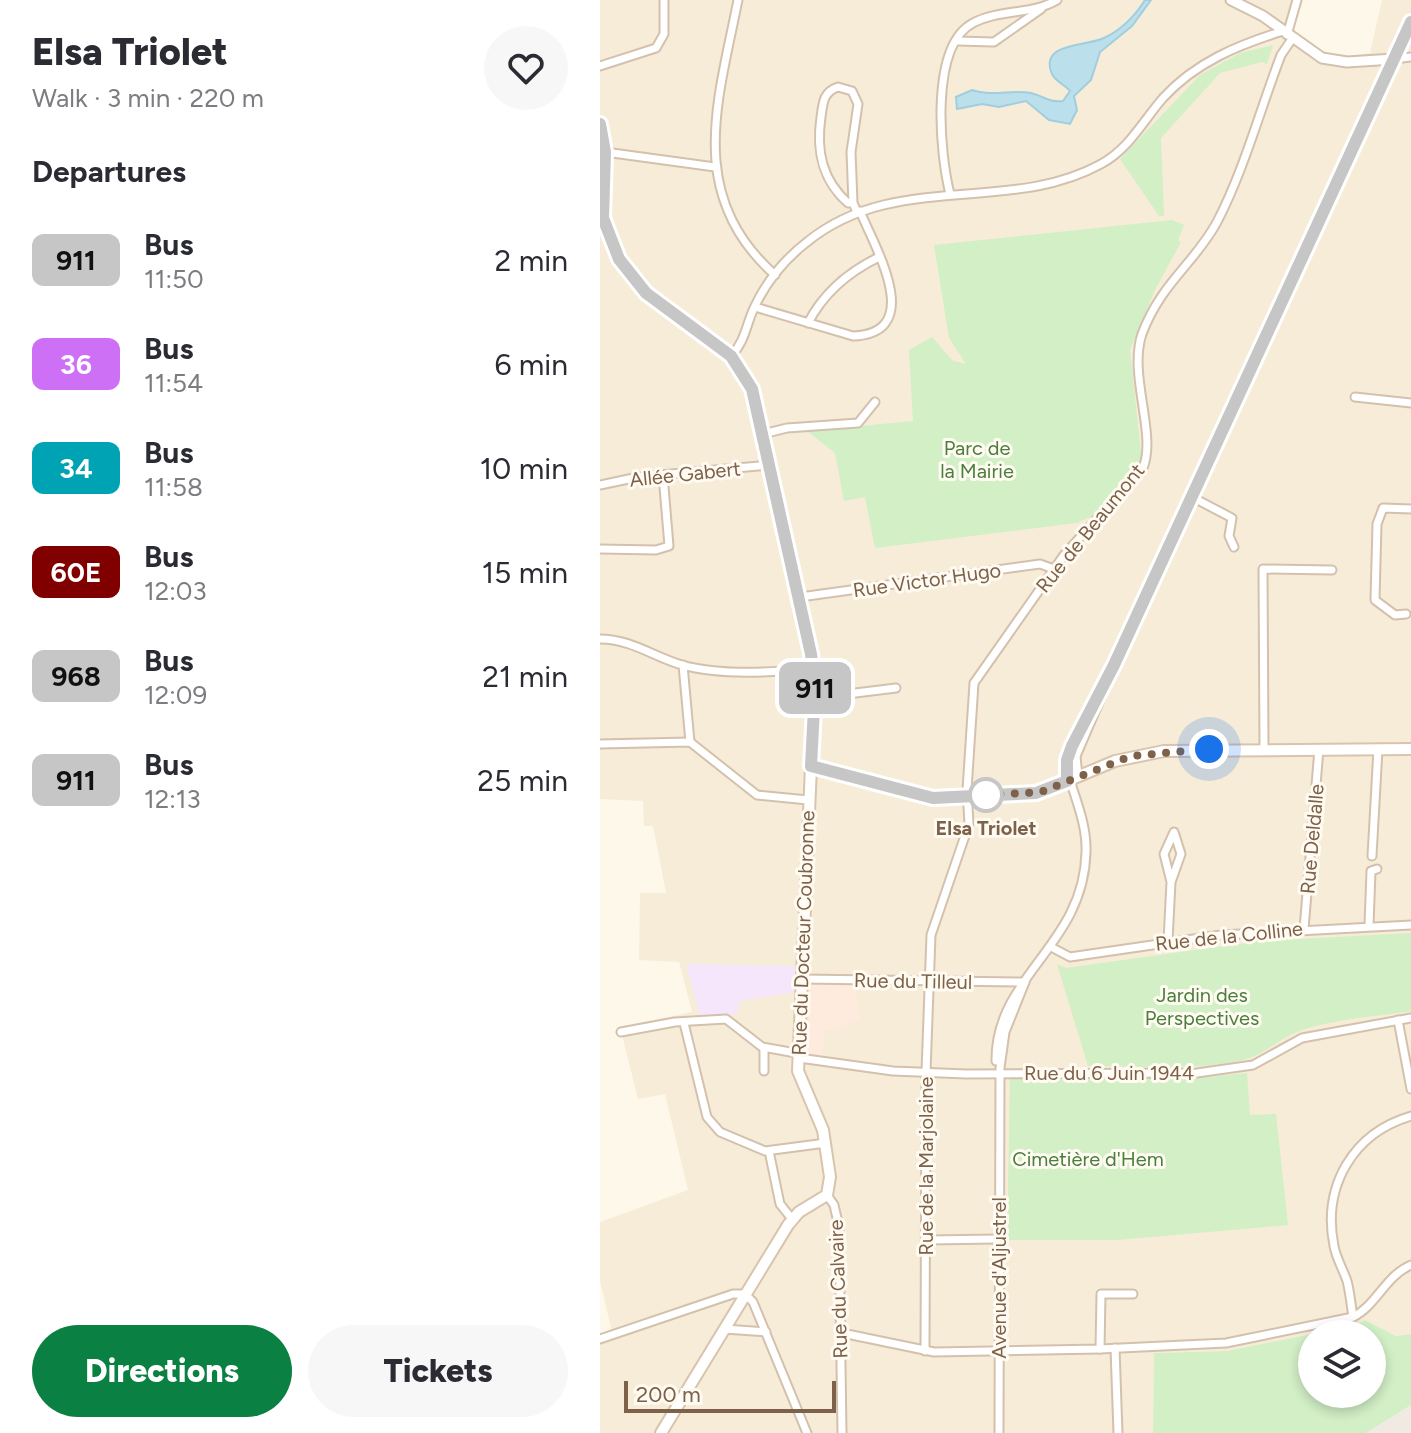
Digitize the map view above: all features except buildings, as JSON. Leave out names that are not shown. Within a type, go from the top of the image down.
[{"type":"main road","points":[[811,766],[926,797],[967,797],[1036,793],[1124,758],[1155,752],[1264,748],[1411,749]]},
{"type":"main road","name":"Rue du Docteur Coubronne","points":[[811,766],[799,1058],[802,1085],[826,1143],[830,1177],[827,1195]]},
{"type":"main road","points":[[661,1433],[792,1219],[827,1195]]},
{"type":"street","points":[[600,66],[656,48],[664,34],[664,0]]},
{"type":"street","points":[[738,0],[715,114],[715,167],[736,226],[757,257],[775,275]]},
{"type":"street","points":[[957,41],[994,42],[1057,0]]},
{"type":"street","points":[[1231,0],[1286,33],[1313,55],[1331,61],[1411,57]]},
{"type":"street","name":"Rue de Beaumont","points":[[930,981],[931,935],[969,824],[967,797],[975,680],[1054,569],[1145,463],[1138,362],[1143,333],[1162,292],[1217,222],[1281,55],[1297,0]]},
{"type":"street","points":[[950,194],[941,154],[940,112],[946,75],[957,41],[975,22],[1045,6]]},
{"type":"street","points":[[1071,779],[1068,754],[1114,665],[1411,22]]},
{"type":"street","points":[[731,356],[741,344],[755,307],[775,275],[811,239],[859,211],[898,199],[1056,181],[1093,168],[1119,151],[1169,93],[1194,72],[1232,48],[1286,33]]},
{"type":"street","points":[[755,307],[853,336],[868,334],[882,326],[891,310],[893,297],[879,257],[853,203],[852,144],[858,101],[849,89],[838,87],[828,92],[823,100],[819,152],[833,188],[848,203],[853,203]]},
{"type":"street","points":[[600,124],[605,152],[603,218],[619,259],[646,293],[731,356],[752,389],[800,597],[813,669],[815,698],[811,766]]},
{"type":"street","points":[[605,152],[715,167]]},
{"type":"street","points":[[808,323],[825,297],[844,278],[879,257]]},
{"type":"street","points":[[1355,397],[1411,403]]},
{"type":"street","points":[[763,434],[787,428],[858,423],[875,402]]},
{"type":"street","name":"Allée Gabert","points":[[600,485],[663,475],[770,465]]},
{"type":"street","points":[[600,549],[666,549],[669,544],[663,475]]},
{"type":"street","points":[[1192,497],[1232,518],[1229,536],[1234,547]]},
{"type":"street","points":[[1406,614],[1395,615],[1375,600],[1377,524],[1383,508],[1411,509]]},
{"type":"street","name":"Rue Victor Hugo","points":[[800,597],[1040,564],[1054,569]]},
{"type":"street","points":[[1264,748],[1263,569],[1332,570]]},
{"type":"street","points":[[600,639],[636,645],[683,665],[779,671],[813,669]]},
{"type":"street","points":[[683,665],[690,742]]},
{"type":"street","points":[[815,698],[896,688]]},
{"type":"street","points":[[600,744],[690,742],[757,795],[808,800]]},
{"type":"street","name":"Rue Deldalle","points":[[1304,929],[1319,749]]},
{"type":"street","points":[[1372,856],[1378,749]]},
{"type":"street","name":"Avenue d'Aljustrel","points":[[999,1433],[999,1075],[996,1050],[1000,1026],[1010,1001],[1051,947],[1073,911],[1084,871],[1084,829],[1071,779]]},
{"type":"street","points":[[1168,941],[1171,882],[1181,854],[1174,832],[1164,854],[1171,882]]},
{"type":"street","points":[[1369,925],[1371,871],[1377,869]]},
{"type":"street","name":"Rue de la Colline","points":[[1051,947],[1070,957],[1168,941],[1304,929],[1411,925]]},
{"type":"street","name":"Rue du Tilleul","points":[[802,979],[1025,982]]},
{"type":"street","name":"Rue de la Marjolaine","points":[[925,1351],[926,1072],[930,981]]},
{"type":"street","name":"Rue du 6 Juin 1944","points":[[764,1048],[796,1053],[799,1058],[926,1072],[999,1075],[1197,1073],[1246,1067],[1302,1038],[1411,1018]]},
{"type":"street","points":[[621,1032],[675,1022],[728,1019],[764,1048],[764,1071]]},
{"type":"street","points":[[1398,1020],[1411,1089]]},
{"type":"street","points":[[684,1023],[711,1124],[724,1134],[769,1151],[826,1143]]},
{"type":"street","points":[[1353,1317],[1348,1284],[1333,1243],[1335,1195],[1345,1164],[1358,1146],[1383,1127],[1411,1116]]},
{"type":"street","points":[[769,1151],[780,1204],[792,1219]]},
{"type":"street","name":"Rue du Calvaire","points":[[827,1195],[839,1222],[842,1433]]},
{"type":"street","points":[[926,1240],[998,1239]]},
{"type":"street","points":[[842,1333],[925,1351],[1100,1349],[1226,1343],[1353,1317],[1366,1309],[1398,1272],[1411,1265]]},
{"type":"street","points":[[600,1339],[733,1294],[745,1294],[753,1302],[807,1433]]},
{"type":"street","points":[[1100,1349],[1101,1294],[1133,1294]]},
{"type":"street","points":[[723,1329],[766,1332]]},
{"type":"street","points":[[1115,1348],[1118,1433]]},
{"type":"shaded area","points":[[600,0],[1300,0],[1292,26],[1297,38],[1318,52],[1345,57],[1370,53],[1382,0],[1411,0],[1411,1334],[1396,1336],[1386,1331],[1386,1320],[1298,1320],[1298,1338],[1227,1351],[1154,1353],[1153,1433],[600,1433],[600,1337],[612,1332],[600,1281],[600,1222],[688,1190],[665,1094],[638,1099],[620,1027],[692,1012],[679,962],[639,960],[640,893],[666,893],[653,826],[644,826],[643,801],[600,799]]},
{"type":"shaded area","points":[[686,964],[795,966],[795,992],[740,1001],[737,1014],[700,1015]]},
{"type":"shaded area","points":[[812,981],[853,982],[861,1020],[824,1031],[823,1058],[807,1055]]},
{"type":"shaded area","points":[[1411,1405],[1411,1433],[1366,1433]]},
{"type":"green space","points":[[1273,45],[1267,64],[1262,62],[1220,73],[1161,138],[1164,216],[1159,216],[1120,159],[1200,75],[1240,53]]},
{"type":"green space","name":"Parc de la Mairie","points":[[1172,220],[1184,225],[1178,240],[1181,242],[1155,290],[1130,350],[1142,463],[1098,513],[1077,523],[875,548],[865,497],[844,501],[835,453],[807,431],[913,421],[909,350],[932,337],[953,361],[966,364],[949,338],[934,245]]},
{"type":"green space","name":"Jardin des Perspectives","points":[[1411,933],[1411,1011],[1311,1027],[1290,1035],[1251,1058],[1205,1066],[1088,1066],[1057,964],[1066,968],[1260,941]]},
{"type":"green space","name":"Cimetière d'Hem","points":[[1247,1073],[1250,1115],[1276,1114],[1288,1225],[1117,1240],[1007,1240],[1010,1077],[1198,1078]]},
{"type":"green space","points":[[1386,1331],[1396,1336],[1411,1334],[1411,1405],[1366,1433],[1153,1433],[1154,1353],[1227,1351],[1298,1337],[1298,1408],[1386,1408]]},
{"type":"water","points":[[1145,0],[1151,0],[1132,26],[1100,52],[1091,80],[1074,96],[1077,110],[1070,124],[1049,120],[1026,101],[999,107],[982,104],[957,109],[956,97],[972,90],[987,93],[1024,92],[1063,101],[1070,91],[1052,74],[1052,56],[1067,47],[1110,35],[1137,12]]},
{"type":"bus line","name":"911","points":[[600,124],[605,145],[603,218],[619,259],[646,293],[710,338],[735,360],[754,395],[811,654],[815,689],[811,766],[933,798],[1036,793],[1067,781],[1067,760],[1072,746],[1114,665],[1411,22]]},
{"type":"place","name":"Elsa Triolet","points":[[986,795]]},
{"type":"route","points":[[986,795],[1041,792],[1131,756],[1209,749]]}]
